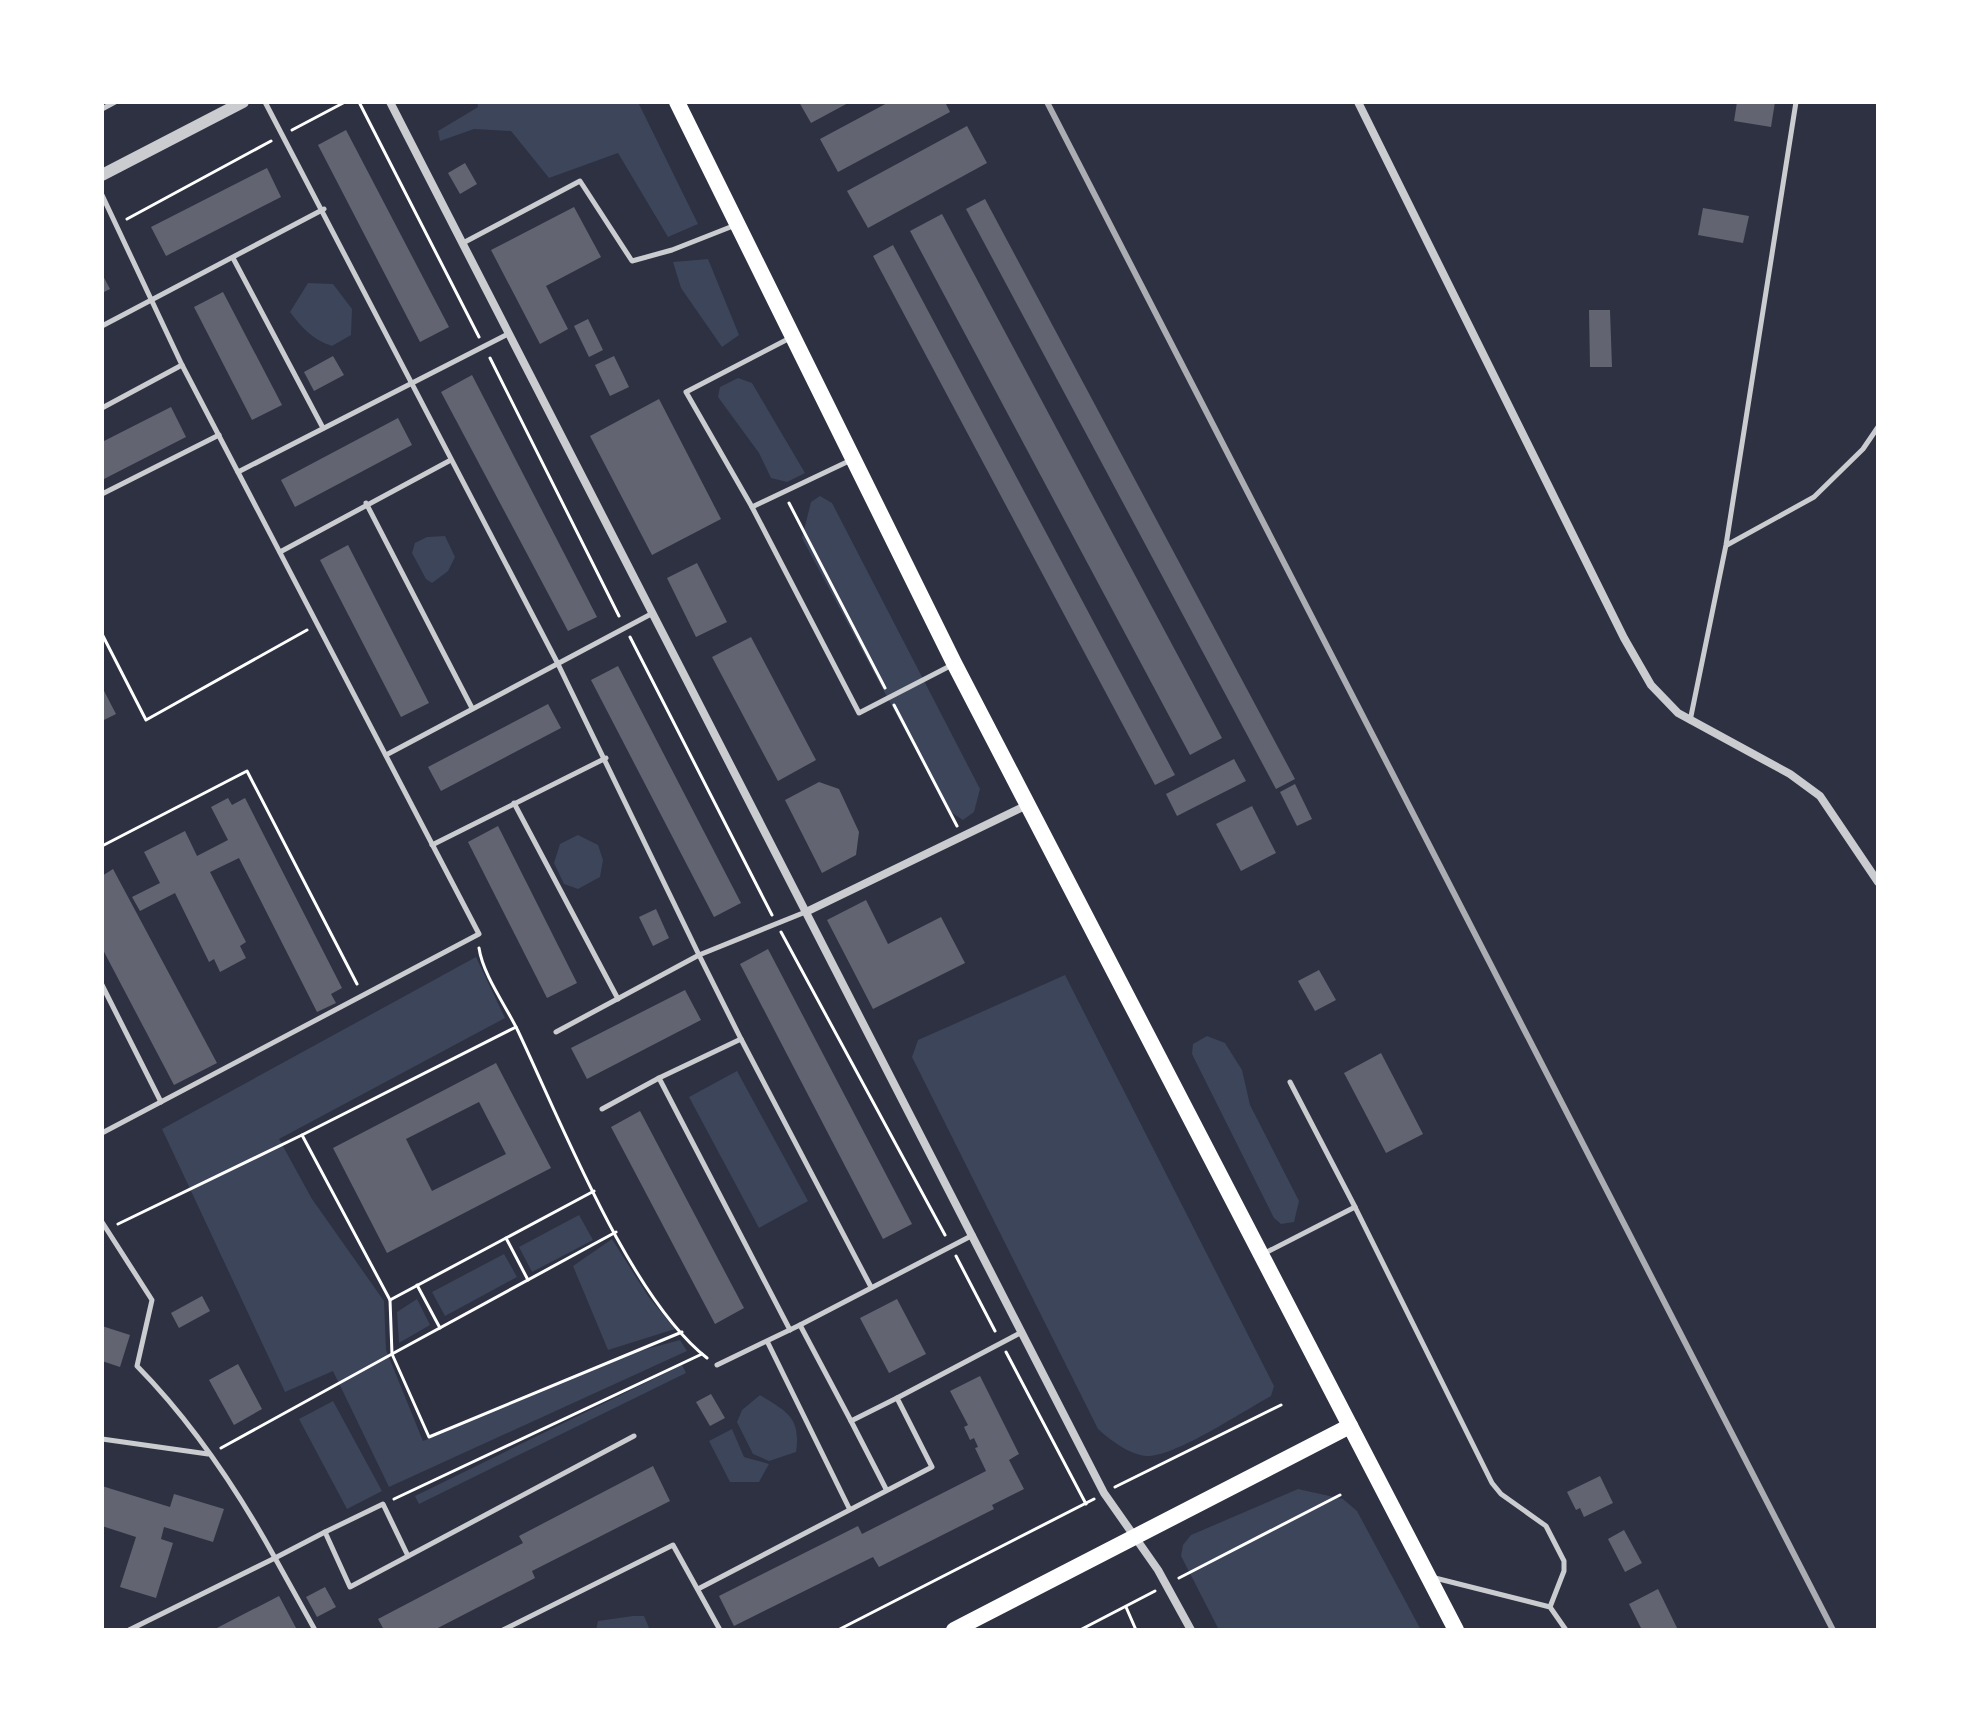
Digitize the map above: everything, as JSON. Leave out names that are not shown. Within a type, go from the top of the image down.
[{"type":"main road","points":[[677,102],[954,663],[1456,1630]]},
{"type":"main road","points":[[954,1630],[1350,1426]]},
{"type":"street","points":[[102,175],[243,102]]},
{"type":"street","points":[[390,102],[808,911],[1104,1493],[1167,1585],[1191,1630]]},
{"type":"street","points":[[1358,102],[1637,663],[1664,700],[1690,722],[1808,786],[1838,819],[1878,882]]},
{"type":"street","points":[[808,911],[1029,804]]},
{"type":"lane","points":[[102,109],[115,102]]},
{"type":"lane","points":[[265,102],[324,209],[413,381],[449,461],[557,662],[741,1039],[871,1287]]},
{"type":"lane","points":[[1690,722],[1726,545],[1796,102]]},
{"type":"lane","points":[[463,243],[580,181],[632,261],[672,250],[736,224]]},
{"type":"lane","points":[[102,195],[154,299],[182,365],[479,934],[102,1133]]},
{"type":"lane","points":[[102,326],[324,209]]},
{"type":"lane","points":[[233,258],[323,428]]},
{"type":"lane","points":[[238,472],[509,333]]},
{"type":"lane","points":[[791,338],[686,392],[752,507],[859,713],[954,663]]},
{"type":"lane","points":[[102,408],[182,365]]},
{"type":"lane","points":[[1726,545],[1814,497],[1863,449],[1878,427]]},
{"type":"lane","points":[[102,494],[219,435]]},
{"type":"lane","points":[[752,507],[852,460]]},
{"type":"lane","points":[[280,552],[449,461]]},
{"type":"lane","points":[[366,503],[472,708]]},
{"type":"lane","points":[[386,755],[654,613]]},
{"type":"lane","points":[[432,845],[606,758]]},
{"type":"lane","points":[[514,803],[618,999]]},
{"type":"lane","points":[[556,1032],[699,955],[808,911]]},
{"type":"lane","points":[[102,985],[161,1102]]},
{"type":"lane","points":[[602,1109],[741,1039]]},
{"type":"lane","points":[[659,1078],[790,1330]]},
{"type":"lane","points":[[1290,1082],[1492,1483],[1501,1494],[1546,1526],[1564,1561],[1564,1571],[1550,1607]]},
{"type":"lane","points":[[1261,1255],[1355,1207]]},
{"type":"lane","points":[[102,1222],[152,1300],[152,1315],[137,1366],[165,1396],[244,1502],[315,1630]]},
{"type":"lane","points":[[717,1365],[768,1343],[973,1235]]},
{"type":"lane","points":[[800,1325],[886,1489]]},
{"type":"lane","points":[[851,1421],[1022,1332]]},
{"type":"lane","points":[[768,1343],[849,1508]]},
{"type":"lane","points":[[698,1589],[932,1467],[897,1398]]},
{"type":"lane","points":[[325,1532],[350,1587],[634,1436]]},
{"type":"lane","points":[[102,1439],[209,1455]]},
{"type":"lane","points":[[129,1630],[383,1504],[408,1556]]},
{"type":"lane","points":[[503,1630],[673,1545],[720,1630]]},
{"type":"lane","points":[[1428,1577],[1550,1607],[1566,1630]]},
{"type":"path","points":[[117,224],[345,102]]},
{"type":"path","points":[[359,102],[484,346]]},
{"type":"path","points":[[783,492],[963,837]]},
{"type":"path","points":[[102,634],[146,720],[317,624]]},
{"type":"path","points":[[102,846],[247,771],[363,994]]},
{"type":"path","points":[[479,934],[479,952],[616,1232],[650,1292],[702,1354],[717,1365]]},
{"type":"path","points":[[107,1229],[516,1027]]},
{"type":"path","points":[[302,1135],[390,1300],[392,1354],[429,1437],[682,1332]]},
{"type":"path","points":[[390,1300],[594,1191]]},
{"type":"path","points":[[209,1455],[616,1232]]},
{"type":"path","points":[[506,1238],[528,1280]]},
{"type":"path","points":[[417,1285],[440,1328]]},
{"type":"path","points":[[383,1504],[702,1354]]},
{"type":"path","points":[[838,1630],[1281,1405]]},
{"type":"path","points":[[1080,1630],[1340,1495]]},
{"type":"path","points":[[1126,1607],[1136,1630]]},
{"type":"shaded area","points":[[477,102],[638,102],[698,224],[668,237],[618,153],[549,178],[511,131],[474,129],[440,141],[438,131],[478,107]]},
{"type":"shaded area","points":[[708,259],[739,335],[722,347],[681,288],[673,262]]},
{"type":"shaded area","points":[[308,283],[333,284],[352,309],[351,335],[332,346],[314,337],[294,318],[290,312]]},
{"type":"shaded area","points":[[738,378],[752,383],[805,473],[787,482],[771,478],[759,453],[718,397],[720,387]]},
{"type":"shaded area","points":[[820,496],[832,503],[980,789],[974,812],[963,820],[949,811],[938,792],[802,538],[811,502]]},
{"type":"shaded area","points":[[445,536],[455,557],[448,571],[432,583],[426,579],[412,553],[415,543],[427,537]]},
{"type":"shaded area","points":[[578,835],[598,845],[603,860],[600,877],[578,889],[564,884],[554,863],[560,844]]},
{"type":"shaded area","points":[[476,957],[505,1018],[279,1139],[312,1199],[384,1301],[386,1350],[423,1441],[628,1354],[680,1340],[687,1351],[389,1487],[333,1371],[285,1392],[162,1129]]},
{"type":"shaded area","points":[[1065,975],[1274,1386],[1271,1396],[1192,1441],[1159,1454],[1147,1456],[1134,1453],[1098,1429],[912,1057],[918,1040]]},
{"type":"shaded area","points":[[1207,1036],[1225,1043],[1242,1070],[1250,1105],[1299,1201],[1294,1222],[1281,1224],[1274,1218],[1192,1054],[1193,1044]]},
{"type":"shaded area","points":[[737,1071],[808,1201],[759,1228],[689,1097]]},
{"type":"shaded area","points":[[579,1215],[593,1240],[532,1272],[519,1247]]},
{"type":"shaded area","points":[[612,1239],[648,1296],[675,1329],[608,1350],[573,1266]]},
{"type":"shaded area","points":[[504,1254],[517,1277],[445,1316],[432,1292]]},
{"type":"shaded area","points":[[417,1299],[430,1325],[399,1343],[397,1312]]},
{"type":"shaded area","points":[[682,1365],[686,1373],[419,1504],[415,1496]]},
{"type":"shaded area","points":[[760,1395],[785,1411],[794,1423],[796,1452],[769,1461],[753,1454],[737,1422],[742,1410]]},
{"type":"shaded area","points":[[333,1401],[382,1491],[347,1509],[299,1419]]},
{"type":"shaded area","points":[[732,1429],[744,1457],[769,1464],[759,1482],[730,1482],[709,1441]]},
{"type":"shaded area","points":[[1298,1489],[1343,1499],[1357,1511],[1421,1630],[1219,1630],[1181,1556],[1183,1545],[1191,1535]]},
{"type":"shaded area","points":[[644,1616],[650,1630],[596,1630],[598,1621]]},
{"type":"building","points":[[799,102],[850,102],[811,123]]},
{"type":"building","points":[[889,102],[945,102],[950,112],[838,172],[820,139]]},
{"type":"building","points":[[1737,102],[1775,102],[1771,127],[1734,121]]},
{"type":"building","points":[[967,126],[987,163],[868,228],[847,191]]},
{"type":"building","points":[[346,130],[449,327],[420,342],[318,145]]},
{"type":"building","points":[[465,163],[477,184],[460,194],[448,173]]},
{"type":"building","points":[[267,168],[281,197],[166,256],[151,227]]},
{"type":"building","points":[[985,199],[1295,779],[1276,789],[966,209]]},
{"type":"building","points":[[574,207],[601,257],[546,286],[568,329],[540,344],[491,250]]},
{"type":"building","points":[[1703,208],[1749,216],[1743,243],[1698,235]]},
{"type":"building","points":[[942,214],[1222,738],[1190,755],[910,231]]},
{"type":"building","points":[[893,245],[1175,775],[1155,785],[873,256]]},
{"type":"building","points":[[102,274],[110,289],[102,293]]},
{"type":"building","points":[[223,292],[282,405],[252,420],[194,307]]},
{"type":"building","points":[[1589,310],[1610,310],[1612,367],[1590,367]]},
{"type":"building","points":[[588,319],[603,350],[589,357],[574,326]]},
{"type":"building","points":[[333,356],[344,375],[314,391],[304,372]]},
{"type":"building","points":[[614,356],[629,387],[610,396],[595,365]]},
{"type":"building","points":[[472,375],[597,617],[568,631],[441,392]]},
{"type":"building","points":[[659,399],[721,519],[652,555],[590,436]]},
{"type":"building","points":[[171,407],[186,437],[102,480],[102,442]]},
{"type":"building","points":[[398,418],[412,445],[295,507],[281,480]]},
{"type":"building","points":[[348,545],[429,703],[401,717],[320,560]]},
{"type":"building","points":[[697,563],[727,622],[696,637],[667,578]]},
{"type":"building","points":[[751,637],[816,760],[778,781],[712,657]]},
{"type":"building","points":[[618,666],[741,903],[714,917],[591,680]]},
{"type":"building","points":[[102,687],[116,714],[102,721]]},
{"type":"building","points":[[548,704],[561,728],[441,791],[428,767]]},
{"type":"building","points":[[1234,759],[1246,781],[1177,816],[1166,794]]},
{"type":"building","points":[[819,782],[839,789],[859,832],[856,855],[822,873],[785,800]]},
{"type":"building","points":[[1295,784],[1312,819],[1297,826],[1280,792]]},
{"type":"building","points":[[228,798],[232,805],[245,798],[342,988],[331,994],[336,1003],[317,1012],[239,858],[210,872],[246,942],[240,946],[246,958],[220,972],[214,959],[209,962],[175,893],[140,911],[132,897],[160,883],[144,852],[185,831],[197,856],[228,840],[211,807]]},
{"type":"building","points":[[1252,806],[1276,853],[1241,871],[1216,824]]},
{"type":"building","points":[[498,826],[577,983],[547,998],[468,842]]},
{"type":"building","points":[[113,869],[217,1063],[174,1085],[102,948],[102,876]]},
{"type":"building","points":[[866,900],[888,944],[941,917],[965,963],[873,1009],[827,920]]},
{"type":"building","points":[[656,909],[669,938],[653,946],[639,917]]},
{"type":"building","points":[[768,949],[912,1224],[883,1239],[740,964]]},
{"type":"building","points":[[1319,970],[1336,1000],[1315,1011],[1298,981]]},
{"type":"building","points":[[685,990],[701,1020],[587,1079],[571,1048]]},
{"type":"building","points":[[1381,1053],[1423,1134],[1386,1153],[1344,1073]]},
{"type":"building","points":[[496,1063],[551,1168],[387,1253],[333,1148]],"holes":[[[479,1102],[506,1154],[432,1191],[406,1139]]]},
{"type":"building","points":[[640,1111],[744,1308],[715,1324],[611,1127]]},
{"type":"building","points":[[202,1296],[210,1311],[179,1328],[171,1313]]},
{"type":"building","points":[[897,1299],[926,1354],[889,1373],[860,1318]]},
{"type":"building","points":[[102,1326],[130,1335],[120,1367],[102,1361]]},
{"type":"building","points":[[238,1364],[262,1409],[234,1425],[209,1380]]},
{"type":"building","points":[[980,1376],[1019,1454],[1009,1460],[1024,1489],[992,1505],[994,1509],[879,1567],[873,1557],[734,1626],[719,1596],[858,1526],[862,1534],[986,1471],[975,1448],[978,1447],[974,1438],[970,1440],[964,1427],[968,1425],[950,1391]]},
{"type":"building","points":[[711,1394],[725,1418],[710,1426],[696,1402]]},
{"type":"building","points":[[653,1466],[670,1501],[532,1571],[535,1578],[434,1630],[384,1630],[378,1619],[523,1543],[519,1536]]},
{"type":"building","points":[[1600,1476],[1613,1503],[1584,1517],[1580,1508],[1576,1510],[1567,1492]]},
{"type":"building","points":[[102,1486],[170,1507],[174,1494],[224,1509],[213,1542],[164,1527],[161,1539],[173,1543],[156,1598],[120,1587],[136,1537],[102,1526]]},
{"type":"building","points":[[1624,1530],[1642,1563],[1625,1572],[1608,1539]]},
{"type":"building","points":[[325,1587],[336,1607],[317,1617],[306,1597]]},
{"type":"building","points":[[1658,1589],[1678,1630],[1642,1630],[1629,1604]]},
{"type":"building","points":[[279,1596],[296,1628],[213,1630]]},
{"type":"railway","points":[[1047,102],[1833,1630]]}]
